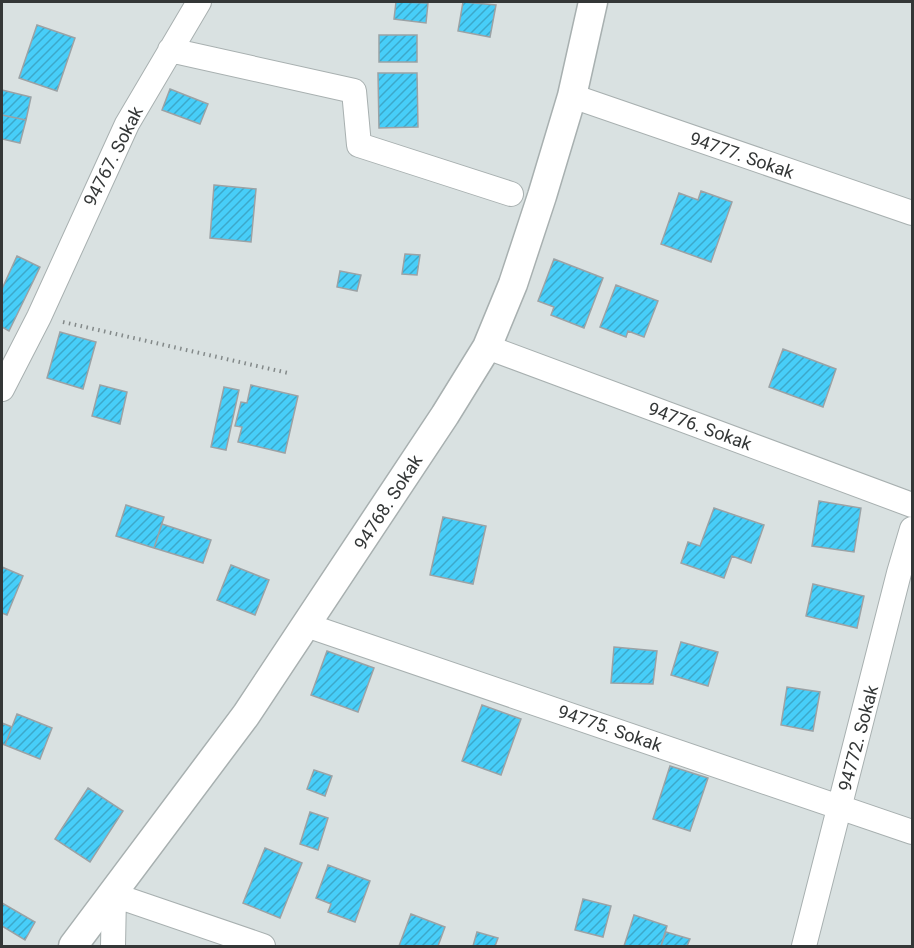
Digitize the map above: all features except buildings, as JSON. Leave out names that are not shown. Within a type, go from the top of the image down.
[{"type":"street","name":"94767. Sokak","points":[[2,389],[39,316],[127,124],[199,2]]},
{"type":"street","name":"94768. Sokak","points":[[73,946],[114,895],[246,715],[446,415],[487,347],[513,284],[572,96],[593,2]]},
{"type":"street","points":[[170,50],[354,91],[359,145],[511,194]]},
{"type":"street","name":"94777. Sokak","points":[[572,96],[912,213]]},
{"type":"street","name":"94776. Sokak","points":[[487,347],[912,505]]},
{"type":"street","name":"94772. Sokak","points":[[804,946],[912,530]]},
{"type":"street","name":"94775. Sokak","points":[[306,625],[912,832]]},
{"type":"street","points":[[113,946],[114,895],[263,946]]},
{"type":"path","points":[[39,316],[288,373]]}]
